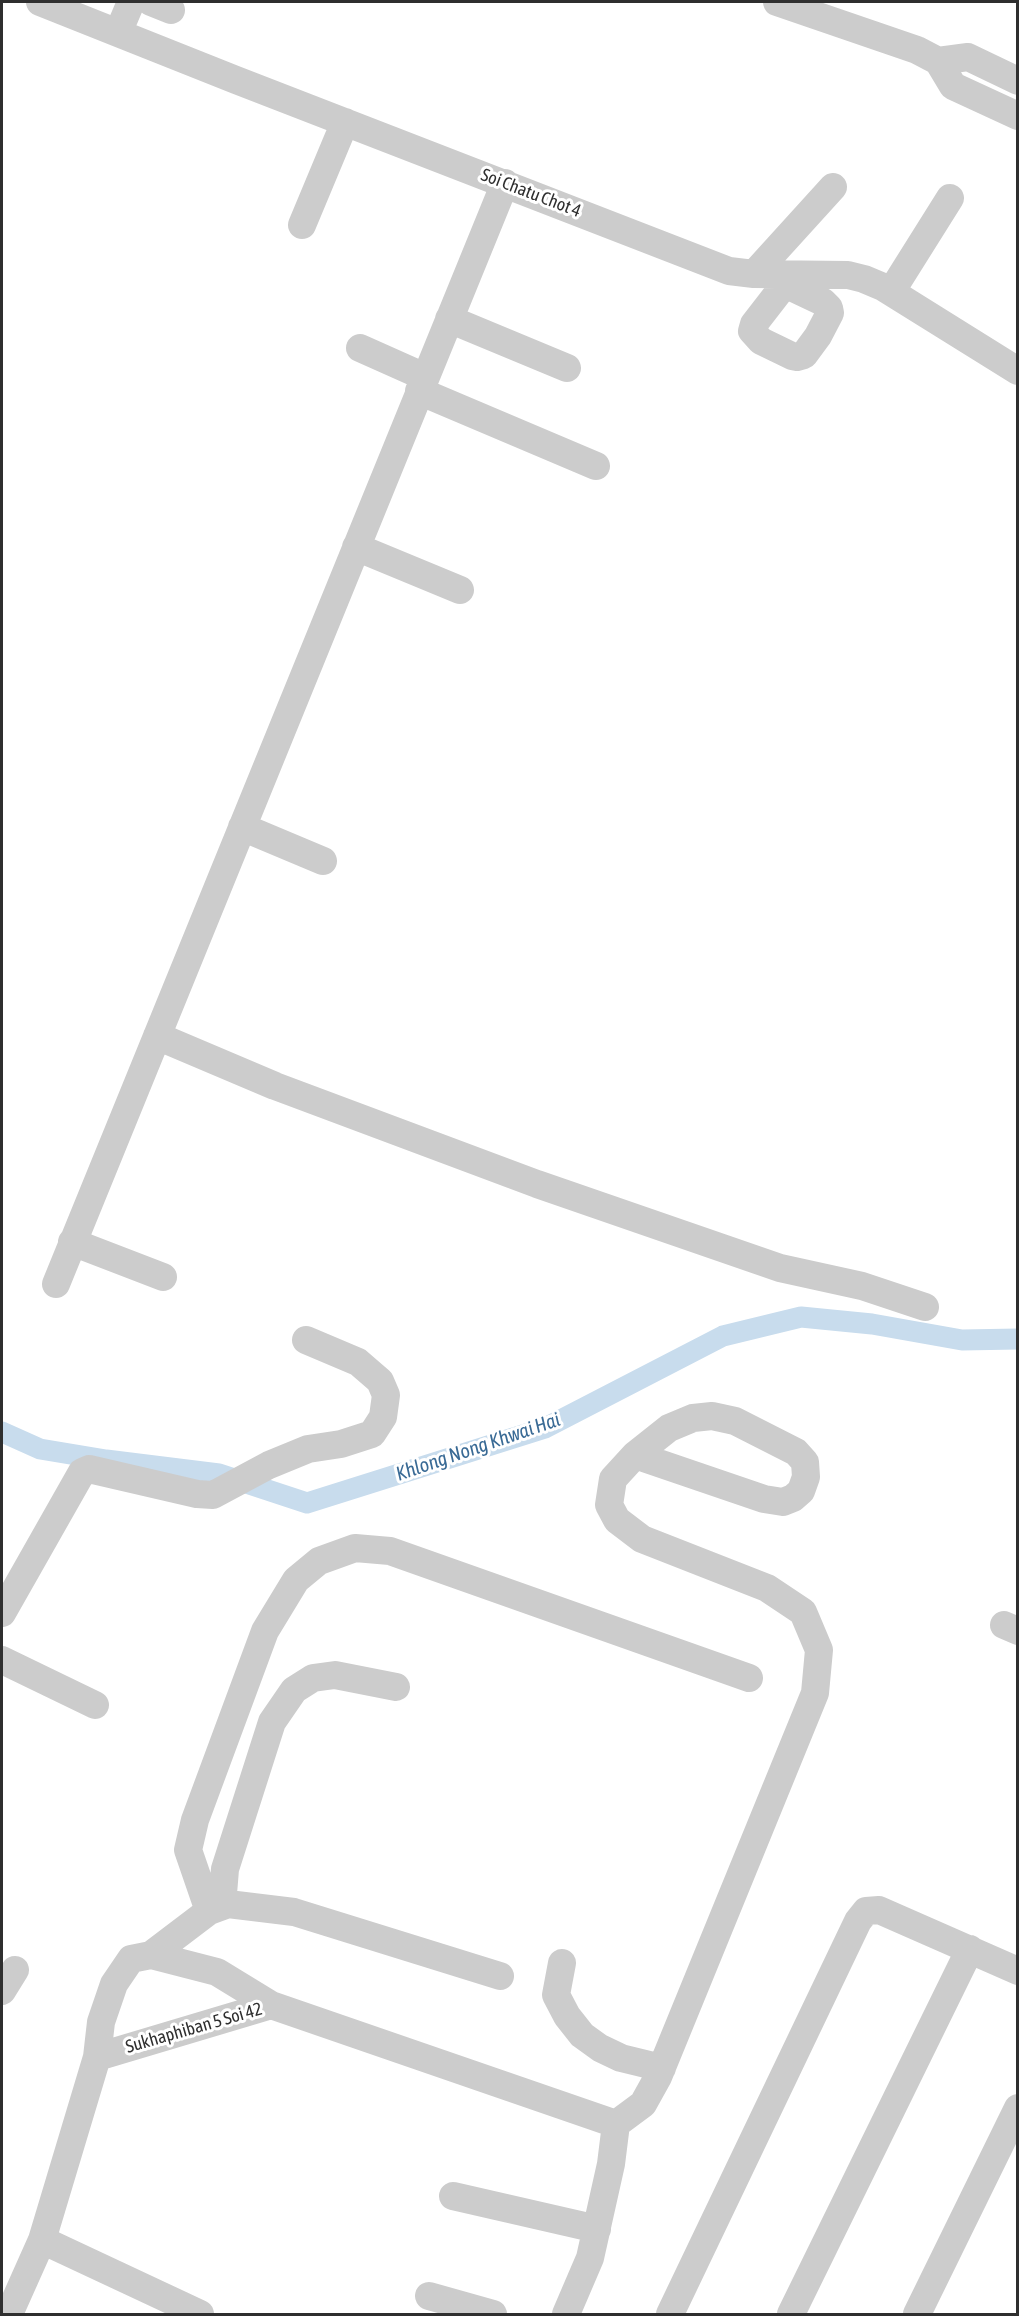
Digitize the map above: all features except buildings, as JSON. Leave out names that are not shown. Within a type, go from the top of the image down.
[{"type":"street","name":"Soi Chatu Chot 4","points":[[40,2],[729,271],[787,279],[848,275],[864,279],[891,292],[1017,371]]},
{"type":"street","points":[[118,33],[131,2]]},
{"type":"street","points":[[777,2],[917,50],[938,61],[953,86],[1017,116]]},
{"type":"street","points":[[938,61],[968,57],[1017,81]]},
{"type":"street","points":[[302,225],[345,122]]},
{"type":"street","points":[[56,1284],[506,183]]},
{"type":"street","points":[[754,274],[833,187]]},
{"type":"street","points":[[891,292],[950,198]]},
{"type":"street","points":[[449,319],[567,368]]},
{"type":"street","points":[[360,348],[422,384],[596,466]]},
{"type":"street","points":[[356,547],[460,590]]},
{"type":"street","points":[[242,827],[323,861]]},
{"type":"street","points":[[157,1036],[275,1086],[537,1184],[770,1265],[862,1286],[925,1307]]},
{"type":"street","points":[[72,1242],[163,1276]]},
{"type":"street","points":[[2,1613],[82,1472],[89,1469],[197,1494],[213,1495],[269,1465],[308,1449],[363,1438],[372,1434],[383,1417],[386,1395],[380,1381],[358,1362],[306,1340]]},
{"type":"street","points":[[566,2314],[590,2258],[611,2164],[616,2124],[643,2104],[662,2068],[815,1693],[819,1650],[803,1612],[767,1588],[642,1539],[616,1520],[609,1505],[613,1479],[635,1455],[669,1428],[693,1418],[712,1416],[735,1421],[796,1452],[806,1462],[806,1477],[801,1491],[793,1498],[783,1502],[764,1499],[635,1455]]},
{"type":"street","points":[[215,1909],[188,1850],[195,1820],[265,1631],[296,1580],[319,1561],[355,1548],[390,1551],[748,1678]]},
{"type":"street","points":[[2,1660],[95,1705]]},
{"type":"street","points":[[215,1909],[225,1869],[272,1722],[294,1690],[312,1678],[335,1675],[396,1688]]},
{"type":"street","points":[[9,2314],[42,2240],[98,2057],[101,2022],[114,1984],[131,1959],[151,1955],[215,1909],[228,1904],[294,1912],[500,1976]]},
{"type":"street","points":[[670,2314],[858,1921],[866,1911],[879,1910],[1017,1971]]},
{"type":"street","points":[[791,2314],[970,1949]]},
{"type":"street","points":[[151,1955],[217,1972],[271,2005]]},
{"type":"street","points":[[562,1963],[556,1995],[567,2016],[582,2035],[600,2048],[621,2058],[662,2068]]},
{"type":"street","name":"Sukhaphiban 5 Soi 42","points":[[98,2057],[271,2005],[616,2124]]},
{"type":"street","points":[[917,2314],[1017,2108]]},
{"type":"street","points":[[453,2196],[597,2229]]},
{"type":"street","points":[[42,2240],[200,2314]]},
{"type":"street","points":[[429,2296],[493,2314]]},
{"type":"waterway","name":"Khlong Nong Khwai Hai","points":[[2,1432],[40,1449],[219,1474],[307,1503],[545,1428],[723,1336],[801,1317],[872,1324],[962,1340],[1018,1339]]}]
